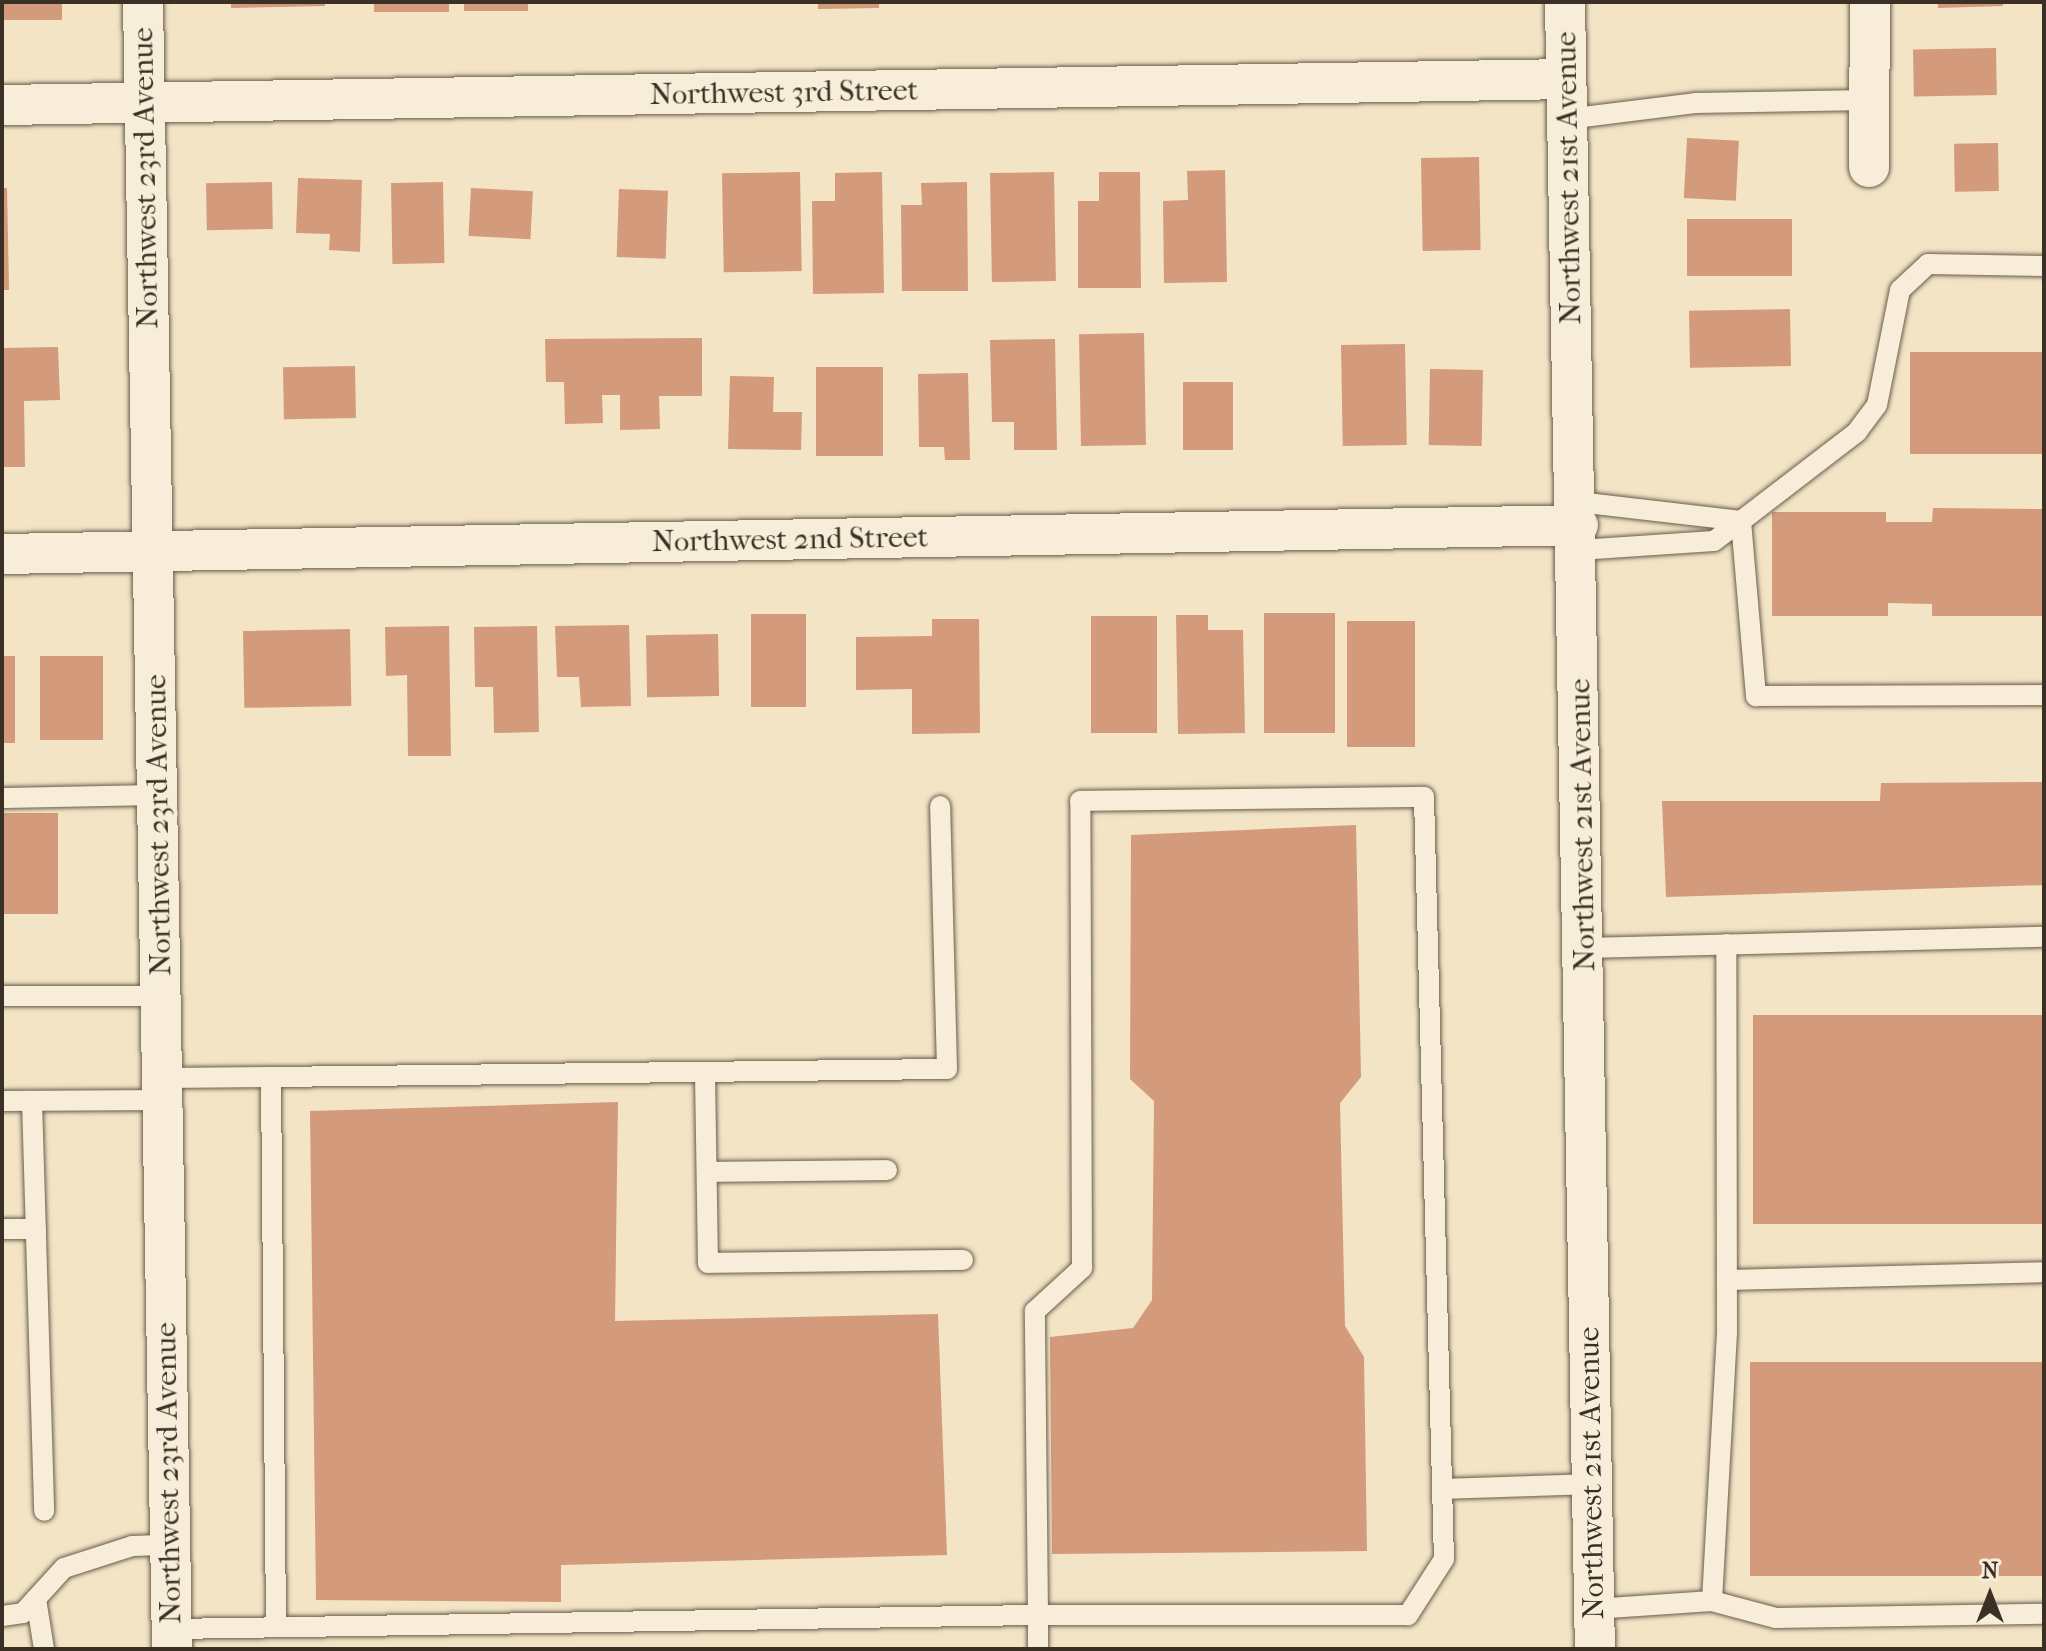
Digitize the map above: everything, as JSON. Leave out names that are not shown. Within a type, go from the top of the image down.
[{"type":"street","name":"Northwest 23rd Avenue","points":[[143,2],[172,1639]]},
{"type":"street","name":"Northwest 21st Avenue","points":[[1565,2],[1578,526],[1595,1649]]},
{"type":"street","points":[[1869,167],[1870,2]]},
{"type":"street","name":"Northwest 3rd Street","points":[[2,105],[1566,79]]},
{"type":"street","name":"Northwest 2nd Street","points":[[2,554],[1578,526]]},
{"type":"lane","points":[[1567,119],[1695,103],[1869,100]]},
{"type":"lane","points":[[1578,526],[1714,541],[1857,432],[1877,405],[1900,290],[1928,264],[2044,266]]},
{"type":"lane","points":[[1578,526],[1741,521]]},
{"type":"lane","points":[[1741,521],[1756,696],[2044,695]]},
{"type":"lane","points":[[2,798],[158,795]]},
{"type":"lane","points":[[172,1639],[276,1627],[1038,1615],[1408,1615],[1444,1559],[1424,797],[1080,801],[1082,1268],[1035,1311],[1038,1615],[1038,1649]]},
{"type":"lane","points":[[2,1101],[32,1101],[271,1077],[947,1069],[940,806]]},
{"type":"lane","points":[[1585,948],[2044,937]]},
{"type":"lane","points":[[1712,1601],[1727,1280],[1726,944]]},
{"type":"lane","points":[[2,996],[161,996]]},
{"type":"lane","points":[[705,1074],[708,1263],[963,1260]]},
{"type":"lane","points":[[271,1077],[276,1627]]},
{"type":"lane","points":[[32,1101],[44,1511]]},
{"type":"lane","points":[[707,1172],[887,1170]]},
{"type":"lane","points":[[2,1229],[36,1229]]},
{"type":"lane","points":[[1727,1280],[2044,1272]]},
{"type":"lane","points":[[1443,1489],[1592,1484]]},
{"type":"lane","points":[[2,1616],[23,1613],[77,1563],[132,1546],[170,1545]]},
{"type":"lane","points":[[36,1599],[44,1649]]},
{"type":"lane","points":[[1594,1609],[1712,1601],[1776,1618],[2044,1614]]},
{"type":"building","points":[[2,2],[62,2],[62,20],[2,20]]},
{"type":"building","points":[[231,2],[325,2],[325,6],[231,8]]},
{"type":"building","points":[[374,2],[449,2],[449,12],[374,12]]},
{"type":"building","points":[[464,2],[528,2],[528,11],[464,11]]},
{"type":"building","points":[[818,2],[879,2],[879,8],[818,9]]},
{"type":"building","points":[[1938,2],[2003,2],[2003,6],[1938,8]]},
{"type":"building","points":[[1996,48],[1997,95],[1914,96],[1913,49]]},
{"type":"building","points":[[1687,138],[1739,141],[1736,201],[1684,198]]},
{"type":"building","points":[[1998,143],[1999,191],[1955,192],[1954,144]]},
{"type":"building","points":[[1479,157],[1481,250],[1423,251],[1421,158]]},
{"type":"building","points":[[1225,170],[1227,282],[1164,283],[1163,201],[1188,200],[1187,171]]},
{"type":"building","points":[[800,172],[802,271],[724,272],[722,173]]},
{"type":"building","points":[[882,172],[884,293],[813,294],[812,201],[835,201],[835,173]]},
{"type":"building","points":[[1054,172],[1056,281],[992,282],[990,173]]},
{"type":"building","points":[[1099,172],[1140,172],[1141,288],[1078,288],[1078,201],[1099,201]]},
{"type":"building","points":[[298,178],[362,180],[360,252],[329,250],[330,234],[296,233]]},
{"type":"building","points":[[272,182],[273,229],[207,230],[206,183]]},
{"type":"building","points":[[443,182],[444,263],[392,264],[391,183]]},
{"type":"building","points":[[967,182],[968,291],[902,291],[901,205],[922,205],[921,183]]},
{"type":"building","points":[[2,188],[7,188],[9,290],[2,290]]},
{"type":"building","points":[[471,188],[533,191],[530,239],[468,236]]},
{"type":"building","points":[[619,189],[668,191],[666,259],[617,257]]},
{"type":"building","points":[[1687,219],[1792,219],[1792,276],[1687,276]]},
{"type":"building","points":[[1790,309],[1791,366],[1690,368],[1689,311]]},
{"type":"building","points":[[1144,333],[1146,445],[1081,446],[1079,334]]},
{"type":"building","points":[[702,338],[702,396],[659,396],[660,429],[620,430],[620,395],[602,395],[603,423],[565,424],[564,382],[546,382],[545,339]]},
{"type":"building","points":[[1055,339],[1057,450],[1014,450],[1014,422],[992,422],[990,340]]},
{"type":"building","points":[[1405,344],[1407,445],[1343,446],[1341,345]]},
{"type":"building","points":[[58,347],[60,400],[24,401],[25,467],[2,467],[2,348]]},
{"type":"building","points":[[1910,352],[2044,352],[2044,454],[1910,454]]},
{"type":"building","points":[[355,366],[356,418],[284,419],[283,367]]},
{"type":"building","points":[[816,367],[883,367],[883,456],[816,456]]},
{"type":"building","points":[[1430,369],[1483,370],[1482,446],[1429,445]]},
{"type":"building","points":[[968,373],[970,460],[945,460],[944,447],[919,447],[918,374]]},
{"type":"building","points":[[730,376],[774,377],[773,412],[802,412],[801,450],[728,449]]},
{"type":"building","points":[[1183,382],[1233,382],[1233,450],[1183,450]]},
{"type":"building","points":[[1933,508],[2044,509],[2044,616],[1932,616],[1932,604],[1888,603],[1888,616],[1772,616],[1772,512],[1886,512],[1886,522],[1932,522]]},
{"type":"building","points":[[1264,613],[1335,613],[1335,733],[1264,733]]},
{"type":"building","points":[[751,614],[806,614],[806,707],[751,707]]},
{"type":"building","points":[[1176,615],[1208,615],[1208,630],[1243,630],[1245,733],[1178,734]]},
{"type":"building","points":[[1091,616],[1157,616],[1157,733],[1091,733]]},
{"type":"building","points":[[932,619],[979,619],[980,733],[912,734],[912,689],[856,690],[856,637],[932,636]]},
{"type":"building","points":[[1347,621],[1415,621],[1415,747],[1347,747]]},
{"type":"building","points":[[629,625],[631,706],[581,707],[579,677],[557,677],[555,626]]},
{"type":"building","points":[[449,626],[451,756],[408,756],[407,675],[386,676],[385,627]]},
{"type":"building","points":[[537,626],[539,732],[494,733],[493,687],[475,687],[474,627]]},
{"type":"building","points":[[350,629],[351,706],[244,708],[243,631]]},
{"type":"building","points":[[718,634],[719,696],[647,697],[646,635]]},
{"type":"building","points":[[2,656],[15,656],[15,743],[2,743]]},
{"type":"building","points":[[40,656],[103,656],[103,740],[40,740]]},
{"type":"building","points":[[2044,782],[2044,885],[1666,897],[1662,801],[1880,801],[1881,783]]},
{"type":"building","points":[[2,813],[58,813],[58,914],[2,914]]},
{"type":"building","points":[[1356,825],[1361,1077],[1340,1103],[1345,1326],[1364,1357],[1367,1551],[1052,1554],[1050,1337],[1133,1328],[1152,1300],[1154,1101],[1130,1079],[1131,835]]},
{"type":"building","points":[[1753,1015],[2044,1015],[2044,1224],[1753,1224]]},
{"type":"building","points":[[618,1102],[615,1321],[938,1314],[947,1555],[561,1565],[561,1602],[316,1600],[310,1111]]},
{"type":"building","points":[[1750,1362],[2044,1362],[2044,1576],[1750,1576]]}]
